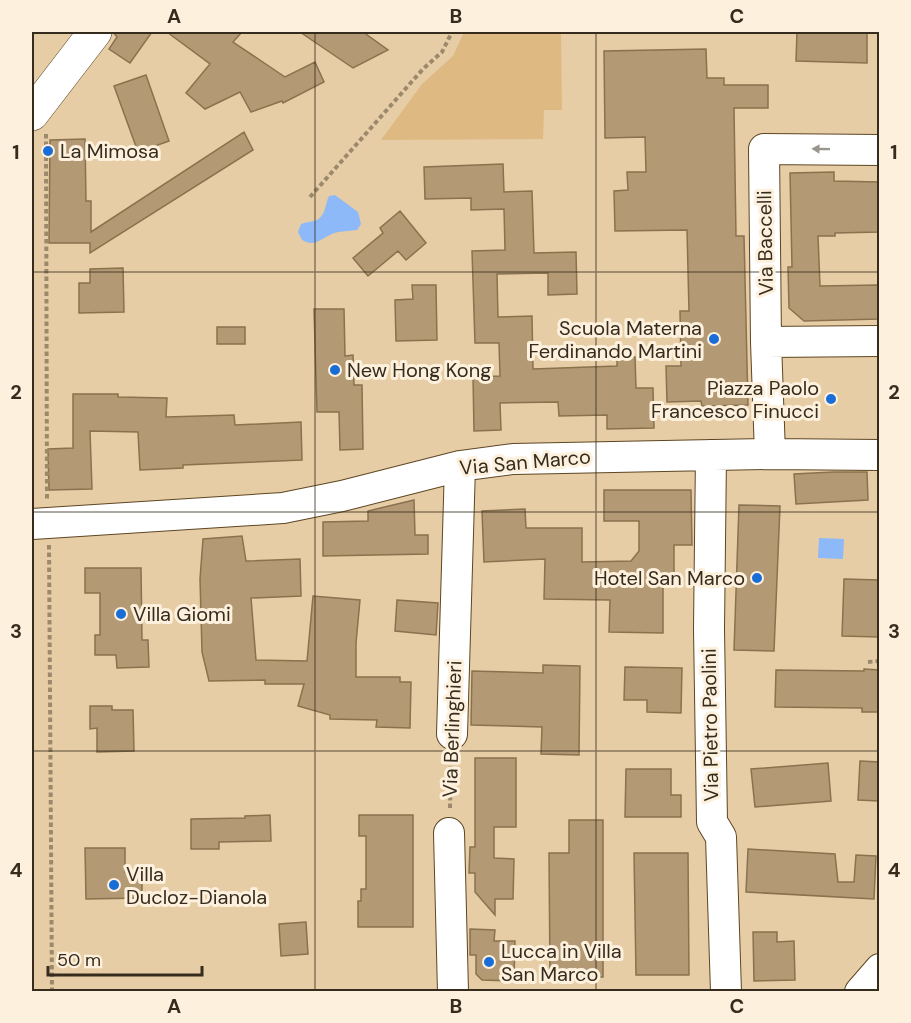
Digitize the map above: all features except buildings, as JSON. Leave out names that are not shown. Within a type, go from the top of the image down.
[{"type":"main road","points":[[39,122],[95,32]]},
{"type":"street","name":"Via Baccelli","points":[[770,454],[764,149],[879,150]]},
{"type":"street","points":[[766,342],[879,341]]},
{"type":"street","name":"Via Pietro Paolini","points":[[711,455],[709,629],[712,822],[721,837],[726,992]]},
{"type":"street","name":"Via San Marco","points":[[40,523],[282,508],[342,496],[485,461],[547,457],[879,455]]},
{"type":"street","name":"Via Berlinghieri","points":[[452,734],[460,466]]},
{"type":"street","points":[[449,833],[453,992]]},
{"type":"street","points":[[860,992],[879,969]]},
{"type":"path","points":[[310,197],[423,69],[442,52],[452,32]]},
{"type":"path","points":[[39,122],[40,523],[52,992]]},
{"type":"path","points":[[868,662],[879,661]]},
{"type":"path","name":"Via Berlinghieri","points":[[449,833],[452,734]]},
{"type":"shaded area","points":[[464,32],[561,32],[562,110],[544,110],[543,139],[381,140],[422,84],[453,56]]},
{"type":"water","points":[[335,195],[358,212],[361,224],[357,230],[338,232],[312,243],[302,240],[298,232],[301,224],[320,218],[329,196]]},
{"type":"water","points":[[819,538],[844,539],[843,559],[818,558]]},
{"type":"place","name":"La Mimosa","points":[[48,151]]},
{"type":"place","name":"Scuola Materna Ferdinando Martini","points":[[714,339]]},
{"type":"place","name":"New Hong Kong","points":[[335,370]]},
{"type":"place","name":"Piazza Paolo Francesco Finucci","points":[[831,399]]},
{"type":"place","name":"Hotel San Marco","points":[[757,578]]},
{"type":"place","name":"Villa Giomi","points":[[121,614]]},
{"type":"place","name":"Villa Ducloz-Dianola","points":[[114,885]]},
{"type":"place","name":"Lucca in Villa San Marco","points":[[489,962]]}]
